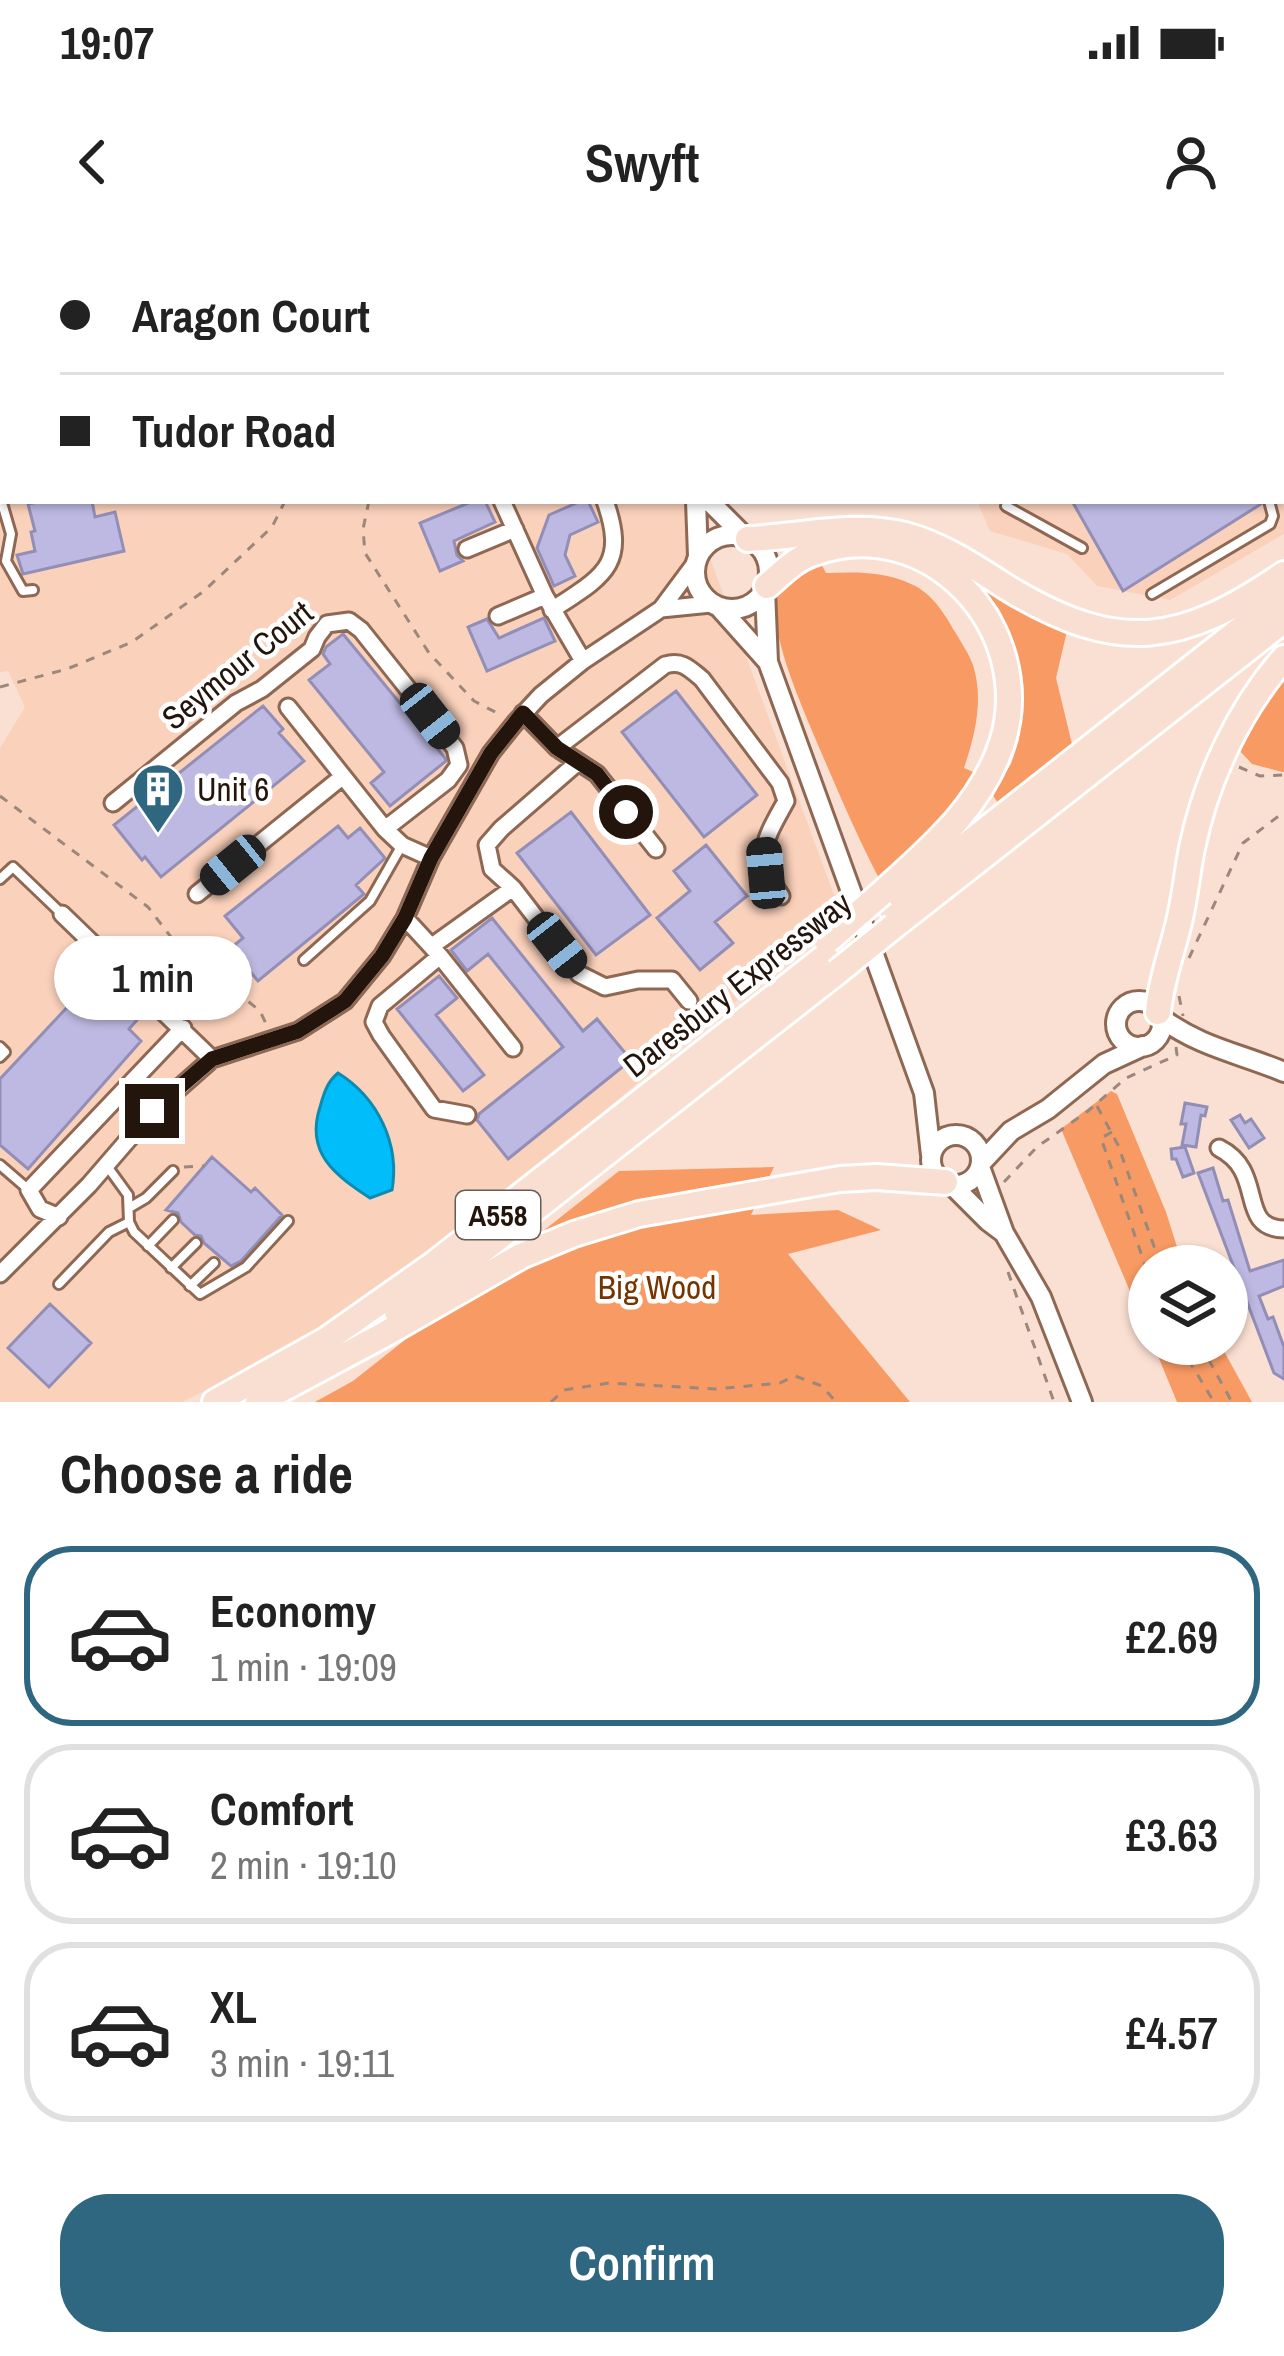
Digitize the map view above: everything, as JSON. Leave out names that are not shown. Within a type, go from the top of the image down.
[{"type":"main road","points":[[747,538],[854,529],[908,536],[969,564],[1048,610],[1101,630],[1128,634],[1182,628],[1209,619],[1284,574]]},
{"type":"main road","points":[[766,588],[798,560],[838,546],[893,549],[918,557],[968,592],[990,620],[1010,681],[1010,710],[987,780],[888,909],[831,955]]},
{"type":"main road","name":"Daresbury Expressway","points":[[255,1402],[444,1279],[831,955],[1284,595]]},
{"type":"main road","name":"Daresbury Expressway","points":[[888,909],[1284,620]]},
{"type":"main road","points":[[1160,1015],[1160,990],[1205,800],[1242,717],[1284,658]]},
{"type":"main road","name":"Daresbury Expressway","points":[[215,1402],[326,1340],[434,1264],[831,955]]},
{"type":"main road","points":[[255,1402],[521,1256],[574,1234],[639,1214],[840,1179],[876,1177],[948,1184]]},
{"type":"street","points":[[503,504],[549,603],[583,661]]},
{"type":"street","points":[[498,616],[583,590],[608,568],[615,548],[606,504]]},
{"type":"street","points":[[696,504],[697,585],[768,662]]},
{"type":"street","points":[[713,504],[764,554],[769,575],[768,662],[924,1093],[933,1171],[1004,1233]]},
{"type":"street","points":[[467,549],[515,529]]},
{"type":"street","points":[[0,1274],[59,1217],[152,1111],[212,1059],[298,1031],[345,1001],[382,956],[491,753],[519,718],[583,661],[661,609],[704,547],[723,536],[747,538]]},
{"type":"street","points":[[661,609],[715,605],[740,609],[766,588]]},
{"type":"street","name":"Seymour Court","points":[[112,803],[312,649],[327,624],[349,621],[455,748],[459,765],[448,780],[385,829]]},
{"type":"street","points":[[557,748],[664,665],[686,665],[702,679],[780,783],[785,801],[763,843],[766,873],[781,896]]},
{"type":"street","name":"Seymour Court","points":[[288,707],[385,829],[402,845],[431,858]]},
{"type":"street","points":[[519,718],[597,774],[656,849]]},
{"type":"street","points":[[578,762],[487,845],[492,869],[513,888],[579,974],[605,987],[672,980],[689,1000]]},
{"type":"street","points":[[196,894],[342,777]]},
{"type":"street","points":[[467,1115],[434,1108],[374,1022],[380,1006],[436,951],[513,888]]},
{"type":"street","points":[[62,914],[212,1059]]},
{"type":"street","points":[[405,918],[513,1048]]},
{"type":"street","points":[[1104,1064],[1121,1010],[1133,1002],[1148,1003],[1179,1032],[1211,1048],[1284,1072]]},
{"type":"street","points":[[948,1184],[966,1183],[1011,1131],[1048,1109],[1104,1064],[1158,1036],[1160,1015]]},
{"type":"street","points":[[1116,1023],[1124,1041],[1211,1048]]},
{"type":"street","points":[[59,1217],[40,1209],[28,1190],[183,1028]]},
{"type":"street","points":[[924,1093],[978,1148],[1004,1233],[1040,1297],[1082,1402]]},
{"type":"street","points":[[931,1155],[944,1137],[1011,1131]]},
{"type":"street","points":[[1215,1147],[1227,1151],[1242,1166],[1254,1211],[1262,1223],[1277,1228],[1263,1246]]},
{"type":"lane","points":[[2,504],[10,534],[5,561],[23,591],[33,590]]},
{"type":"lane","points":[[1007,504],[1082,548]]},
{"type":"lane","points":[[1153,594],[1270,524],[1270,504]]},
{"type":"lane","points":[[304,960],[370,901],[402,845]]},
{"type":"lane","points":[[0,879],[13,867],[62,914]]},
{"type":"lane","points":[[0,1047],[5,1052],[0,1058]]},
{"type":"lane","points":[[0,1165],[28,1190]]},
{"type":"lane","points":[[106,1165],[126,1191],[134,1232],[200,1294],[240,1271],[288,1221]]},
{"type":"lane","points":[[129,1208],[177,1169]]},
{"type":"lane","points":[[148,1246],[172,1220]]},
{"type":"lane","points":[[59,1284],[109,1232],[129,1222]]},
{"type":"lane","points":[[172,1268],[196,1244]]},
{"type":"lane","points":[[190,1286],[214,1263]]},
{"type":"path","points":[[0,687],[67,669],[132,642],[204,591],[272,527],[284,504]]},
{"type":"path","points":[[368,504],[363,529],[365,553],[429,653],[474,701],[519,718]]},
{"type":"path","points":[[1239,767],[1259,776],[1284,775]]},
{"type":"path","points":[[1,798],[148,908],[174,941],[260,1011],[273,1041]]},
{"type":"path","points":[[1186,966],[1244,843],[1284,812]]},
{"type":"path","points":[[1179,992],[1182,1027]]},
{"type":"path","points":[[995,1191],[1037,1147],[1126,1078],[1177,1055]]},
{"type":"path","points":[[1096,1105],[1112,1132],[1153,1245]]},
{"type":"path","points":[[1112,1132],[1101,1138],[1138,1245]]},
{"type":"path","points":[[177,1169],[204,1166]]},
{"type":"path","points":[[1002,1262],[1054,1402]]},
{"type":"path","points":[[1192,1365],[1214,1402]]},
{"type":"path","points":[[1212,1365],[1232,1402]]},
{"type":"path","points":[[551,1402],[564,1390],[609,1383],[716,1389],[780,1383],[795,1376],[822,1386],[836,1402]]},
{"type":"shaded area","points":[[0,504],[690,504],[841,914],[515,1185],[331,1330],[182,1402],[0,1402],[0,748],[25,707],[8,671],[0,672]]},
{"type":"shaded area","points":[[978,504],[1284,505],[1284,534],[1170,600],[1097,586],[1067,554],[990,531]]},
{"type":"green space","points":[[818,558],[826,573],[880,575],[925,593],[962,644],[976,678],[977,717],[964,768],[978,774],[960,802],[881,882],[804,710],[775,620],[773,601]]},
{"type":"green space","points":[[989,584],[1067,631],[1056,678],[1072,744],[998,803],[992,794],[1019,740],[1022,679],[1008,628],[983,590]]},
{"type":"green space","points":[[1284,674],[1282,772],[1252,764],[1239,750]]},
{"type":"green space","points":[[1111,1091],[1117,1094],[1176,1245],[1128,1245],[1128,1287],[1061,1129]]},
{"type":"green space","name":"Big Wood","points":[[774,1167],[751,1215],[838,1210],[881,1230],[788,1254],[910,1402],[315,1402],[353,1381],[619,1171]]},
{"type":"green space","points":[[1162,1365],[1232,1365],[1252,1402],[1177,1402]]},
{"type":"water","points":[[338,1073],[375,1109],[389,1139],[392,1190],[370,1198],[345,1181],[320,1150],[316,1123],[323,1097]]},
{"type":"building","points":[[28,504],[93,504],[95,517],[115,512],[124,551],[23,574],[17,555],[35,551],[31,532],[35,531]]},
{"type":"building","points":[[466,504],[486,504],[495,522],[454,541],[463,561],[440,571],[420,523]]},
{"type":"building","points":[[574,504],[589,504],[598,522],[570,535],[565,555],[575,576],[554,586],[537,548],[549,515]]},
{"type":"building","points":[[1074,504],[1261,504],[1123,591]]},
{"type":"building","points":[[544,618],[555,641],[487,671],[468,627],[487,619],[499,638]]},
{"type":"building","points":[[343,634],[446,761],[390,806],[371,783],[384,772],[309,680],[330,664],[323,654],[326,647]]},
{"type":"building","points":[[676,691],[757,795],[704,837],[622,732]]},
{"type":"building","points":[[263,706],[304,761],[161,877],[114,825]]},
{"type":"building","points":[[571,812],[650,915],[596,955],[517,853]]},
{"type":"building","points":[[338,826],[348,838],[360,828],[385,858],[356,885],[364,894],[258,981],[231,948],[243,938],[225,916]]},
{"type":"building","points":[[706,845],[747,896],[715,922],[733,943],[700,970],[657,918],[690,891],[674,871]]},
{"type":"building","points":[[492,918],[583,1031],[597,1019],[631,1060],[508,1159],[477,1120],[479,1114],[563,1047],[488,954],[467,971],[451,950]]},
{"type":"building","points":[[102,970],[145,1011],[129,1029],[141,1041],[28,1169],[0,1145],[0,1079]]},
{"type":"building","points":[[439,976],[457,998],[436,1015],[484,1075],[463,1091],[397,1009]]},
{"type":"building","points":[[1185,1103],[1207,1107],[1205,1116],[1201,1115],[1196,1147],[1182,1145]]},
{"type":"building","points":[[1240,1115],[1245,1123],[1251,1119],[1264,1138],[1249,1148],[1231,1120]]},
{"type":"building","points":[[1185,1147],[1194,1173],[1183,1177],[1171,1149]]},
{"type":"building","points":[[212,1157],[282,1215],[231,1266],[181,1222],[178,1213],[166,1210]]},
{"type":"building","points":[[1213,1168],[1242,1245],[1225,1245],[1198,1173]]},
{"type":"building","points":[[1284,1260],[1284,1286],[1259,1296],[1284,1347],[1284,1379],[1274,1373],[1248,1305],[1248,1265],[1250,1271]]},
{"type":"building","points":[[50,1304],[91,1343],[49,1387],[8,1348]]},
{"type":"place","name":"Unit 6","points":[[158,835]]},
{"type":"route","points":[[152,1111],[212,1059],[298,1031],[345,1001],[382,956],[491,753],[523,713],[557,748],[597,774],[626,812]]}]
